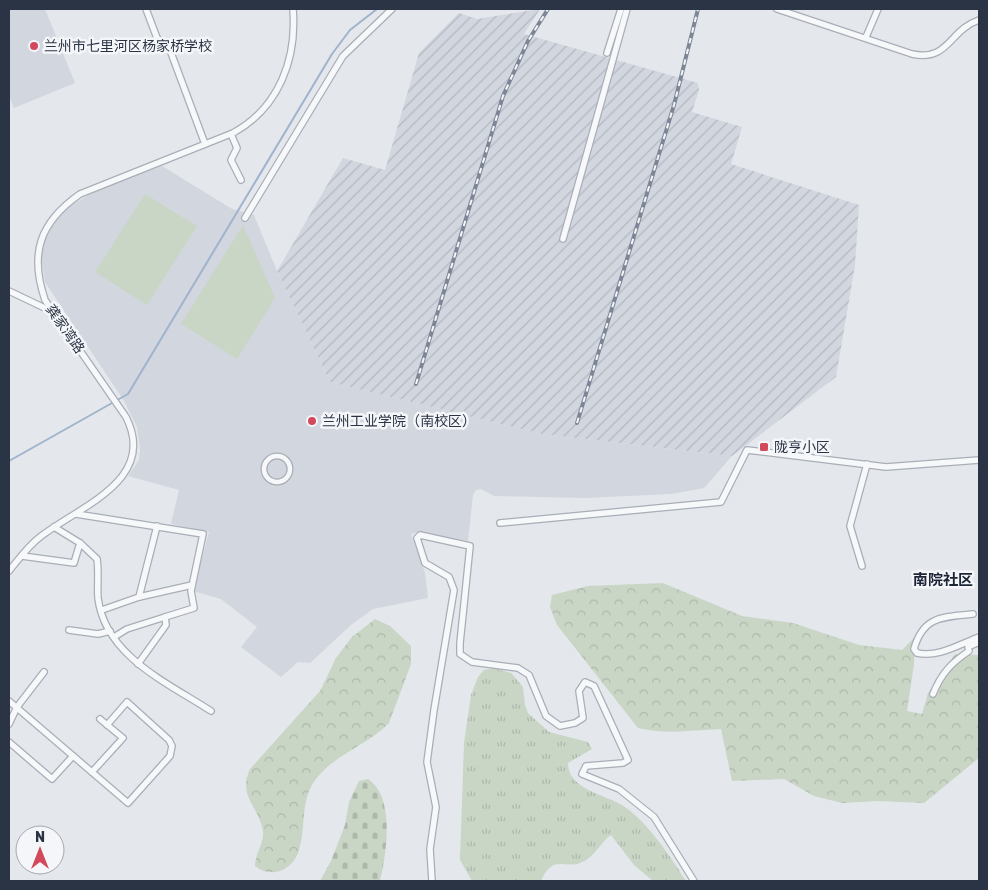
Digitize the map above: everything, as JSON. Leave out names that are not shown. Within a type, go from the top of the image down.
[{"type":"street","points":[[146,9],[157,38],[170,50],[205,144]]},
{"type":"street","name":"龚家湾路","points":[[9,571],[34,542],[76,514],[122,477],[132,461],[134,450],[131,427],[120,408],[45,300],[40,286],[38,260],[44,228],[53,216],[80,194],[231,134],[250,124],[272,100],[284,79],[292,49],[293,9]]},
{"type":"street","points":[[245,218],[343,56],[392,9]]},
{"type":"street","points":[[607,53],[621,9]]},
{"type":"street","points":[[562,239],[626,9]]},
{"type":"street","points":[[777,9],[912,54],[931,56],[941,51],[965,27],[979,20]]},
{"type":"street","points":[[866,38],[878,9]]},
{"type":"street","points":[[231,134],[237,148],[231,160],[241,180]]},
{"type":"street","points":[[9,291],[53,312]]},
{"type":"street","points":[[500,523],[721,502],[747,450],[886,467],[979,460]]},
{"type":"street","points":[[280,456],[289,462],[291,472],[285,481],[274,483],[266,477],[264,467],[270,458],[280,456]]},
{"type":"street","points":[[862,566],[850,526],[867,464]]},
{"type":"street","points":[[76,514],[203,534],[191,591],[194,608],[127,629],[114,637]]},
{"type":"street","points":[[140,597],[157,526]]},
{"type":"street","points":[[54,528],[80,542],[97,559],[98,599],[114,637],[138,664],[211,711]]},
{"type":"street","points":[[432,881],[430,849],[436,807],[427,762],[454,590],[449,577],[425,563],[417,538],[420,534],[470,546],[460,654],[472,662],[518,668],[529,675],[546,716],[560,726],[575,723],[583,718],[579,691],[585,682],[594,686],[628,760],[623,763],[586,766],[582,774],[619,789],[654,817],[694,881]]},
{"type":"street","points":[[22,556],[74,563],[80,542]]},
{"type":"street","points":[[102,610],[140,597],[192,585]]},
{"type":"street","points":[[973,614],[945,617],[931,621],[926,625],[914,649],[917,653],[925,655],[940,652],[979,637]]},
{"type":"street","points":[[138,664],[166,625],[165,617]]},
{"type":"street","points":[[69,630],[98,634],[110,631]]},
{"type":"street","points":[[933,694],[940,677],[953,662],[969,651],[968,647],[979,642]]},
{"type":"street","points":[[9,724],[17,708],[44,672]]},
{"type":"street","points":[[9,701],[128,803],[172,753],[172,746],[169,740],[127,702],[107,725]]},
{"type":"street","points":[[92,772],[123,738],[100,719]]},
{"type":"street","points":[[9,742],[52,779],[73,756]]},
{"type":"shaded area","name":"兰州市七里河区杨家桥学校","points":[[9,9],[45,9],[75,83],[14,108],[9,96]]},
{"type":"shaded area","points":[[540,9],[524,34],[698,83],[699,90],[692,112],[742,127],[731,164],[859,205],[855,265],[836,377],[732,456],[542,434],[330,382],[277,271],[343,158],[385,170],[419,53],[459,13],[477,19]]},
{"type":"shaded area","name":"兰州工业学院（南校区）","points":[[162,166],[232,209],[254,215],[277,271],[330,382],[542,434],[732,456],[704,488],[671,494],[584,498],[494,496],[481,489],[476,490],[473,495],[468,541],[418,532],[411,534],[425,573],[428,598],[373,609],[351,625],[310,663],[298,662],[281,677],[241,647],[257,627],[221,599],[193,591],[209,532],[171,524],[179,490],[128,476],[139,460],[140,449],[137,427],[124,401],[45,282],[41,256],[46,233],[65,209],[100,188]]},
{"type":"green space","points":[[145,194],[197,226],[147,305],[95,272]]},
{"type":"green space","points":[[243,225],[275,298],[237,359],[181,324]]},
{"type":"green space","points":[[663,583],[742,616],[793,623],[859,645],[902,650],[915,637],[914,664],[907,711],[922,714],[928,693],[955,654],[979,655],[979,758],[924,803],[878,801],[842,803],[814,796],[784,779],[732,781],[721,729],[669,732],[638,728],[557,625],[550,607],[552,595],[588,586]]},
{"type":"green space","points":[[375,619],[390,626],[411,646],[411,664],[389,723],[381,731],[332,763],[316,779],[307,796],[301,844],[295,860],[285,869],[279,871],[267,872],[261,870],[255,866],[263,832],[258,816],[250,802],[246,787],[250,769],[320,691],[336,658],[352,637]]},
{"type":"green space","points":[[493,668],[511,673],[523,687],[528,713],[549,732],[588,742],[592,749],[568,763],[574,779],[588,790],[622,805],[640,820],[649,829],[686,881],[653,881],[634,865],[611,835],[586,860],[572,865],[561,864],[551,867],[541,881],[472,881],[460,860],[464,743],[471,695],[478,677],[484,670]]},
{"type":"green space","points":[[368,779],[377,787],[386,812],[385,856],[380,881],[320,881],[331,861],[345,825],[349,802],[359,781]]},
{"type":"waterway","points":[[9,461],[128,394],[332,54],[350,30],[377,9]]},
{"type":"railway","points":[[416,384],[503,96],[528,41],[548,9]]},
{"type":"railway","points":[[577,423],[674,105],[698,9]]},
{"type":"place","name":"兰州市七里河区杨家桥学校","points":[[34,46]]},
{"type":"place","name":"兰州工业学院（南校区）","points":[[312,421]]},
{"type":"place","name":"陇亨小区","points":[[764,447]]},
{"type":"district","name":"南院社区","points":[[943,580]]}]
